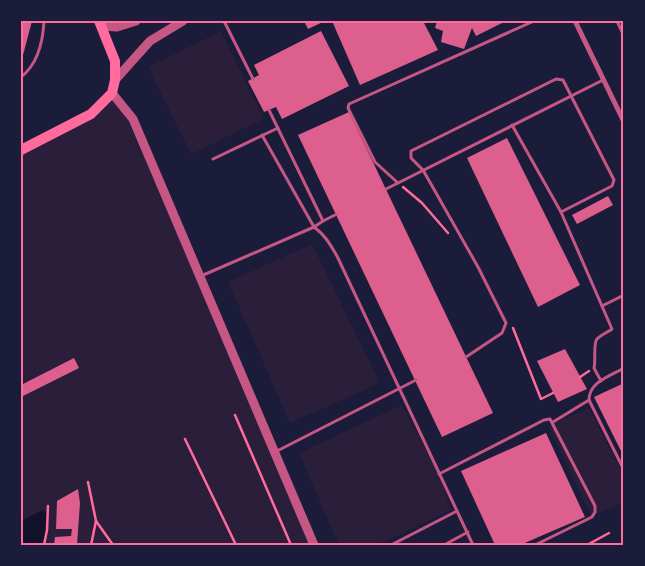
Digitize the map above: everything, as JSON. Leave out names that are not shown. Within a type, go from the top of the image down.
[{"type":"main road","points":[[21,150],[91,114],[112,93],[115,80],[115,61],[100,24]]},
{"type":"street","points":[[100,24],[117,27],[136,21]]},
{"type":"street","points":[[115,80],[150,41],[183,21]]},
{"type":"street","points":[[575,21],[623,118]]},
{"type":"street","points":[[112,93],[133,119],[314,545]]},
{"type":"lane","points":[[21,77],[38,56],[43,36],[44,21]]},
{"type":"lane","points":[[224,21],[253,78]]},
{"type":"lane","points":[[398,183],[375,162],[348,108],[349,104],[534,21]]},
{"type":"lane","points":[[617,21],[624,36]]},
{"type":"lane","points":[[466,357],[502,333],[506,323],[478,267],[423,170],[412,161],[411,151],[556,79],[563,80],[614,180],[612,186],[561,212]]},
{"type":"lane","points":[[386,190],[603,80]]},
{"type":"lane","points":[[269,110],[323,220]]},
{"type":"lane","points":[[512,125],[561,212],[612,329],[595,342],[596,362],[594,368],[601,381]]},
{"type":"lane","points":[[213,159],[278,128]]},
{"type":"lane","points":[[262,136],[314,227],[327,238],[337,256],[473,545]]},
{"type":"lane","points":[[200,276],[314,227],[323,220],[335,215]]},
{"type":"lane","points":[[602,306],[624,295]]},
{"type":"lane","points":[[624,368],[593,386],[589,395],[589,400],[624,470]]},
{"type":"lane","points":[[274,453],[400,390],[416,380]]},
{"type":"lane","points":[[553,422],[589,400]]},
{"type":"lane","points":[[439,474],[544,420],[550,419],[595,506],[595,512],[592,517],[535,545]]},
{"type":"lane","points":[[391,545],[457,511]]},
{"type":"lane","points":[[444,545],[468,532]]},
{"type":"path","points":[[235,415],[291,545]]},
{"type":"path","points":[[185,439],[236,545]]},
{"type":"path","points":[[88,482],[96,521],[91,545]]},
{"type":"path","points":[[44,545],[48,506]]},
{"type":"path","points":[[96,521],[114,545]]},
{"type":"path","points":[[587,545],[609,533]]},
{"type":"shaded area","points":[[221,31],[264,119],[191,154],[148,67]]},
{"type":"shaded area","points":[[112,93],[124,107],[313,545],[21,545],[21,150],[91,114]]},
{"type":"shaded area","points":[[312,244],[380,383],[290,423],[228,282]]},
{"type":"shaded area","points":[[402,405],[439,474],[451,510],[377,545],[339,545],[299,453]]},
{"type":"shaded area","points":[[589,408],[624,476],[624,502],[591,516],[548,426]]},
{"type":"shaded area","points":[[43,510],[48,514],[44,545],[21,545],[21,521]]},
{"type":"building","points":[[21,21],[32,21],[22,59],[21,59]]},
{"type":"building","points":[[304,21],[325,21],[308,29]]},
{"type":"building","points":[[332,21],[423,21],[438,50],[360,85]]},
{"type":"building","points":[[437,21],[506,21],[476,36],[472,28],[464,49],[441,42],[443,31],[435,28]]},
{"type":"building","points":[[321,31],[349,86],[282,119],[276,107],[264,112],[248,81],[259,75],[254,65]]},
{"type":"building","points":[[349,112],[493,413],[442,437],[298,135]]},
{"type":"building","points":[[507,138],[580,285],[538,307],[467,158]]},
{"type":"building","points":[[608,196],[613,205],[577,224],[572,215]]},
{"type":"building","points":[[565,349],[587,389],[558,402],[537,361]]},
{"type":"building","points":[[74,358],[79,368],[21,397],[21,385]]},
{"type":"building","points":[[624,383],[624,452],[622,453],[594,397]]},
{"type":"building","points":[[546,433],[585,517],[520,545],[495,545],[461,471]]},
{"type":"building","points":[[78,489],[80,503],[77,545],[54,545],[55,537],[71,536],[72,529],[56,529],[57,501]]}]
